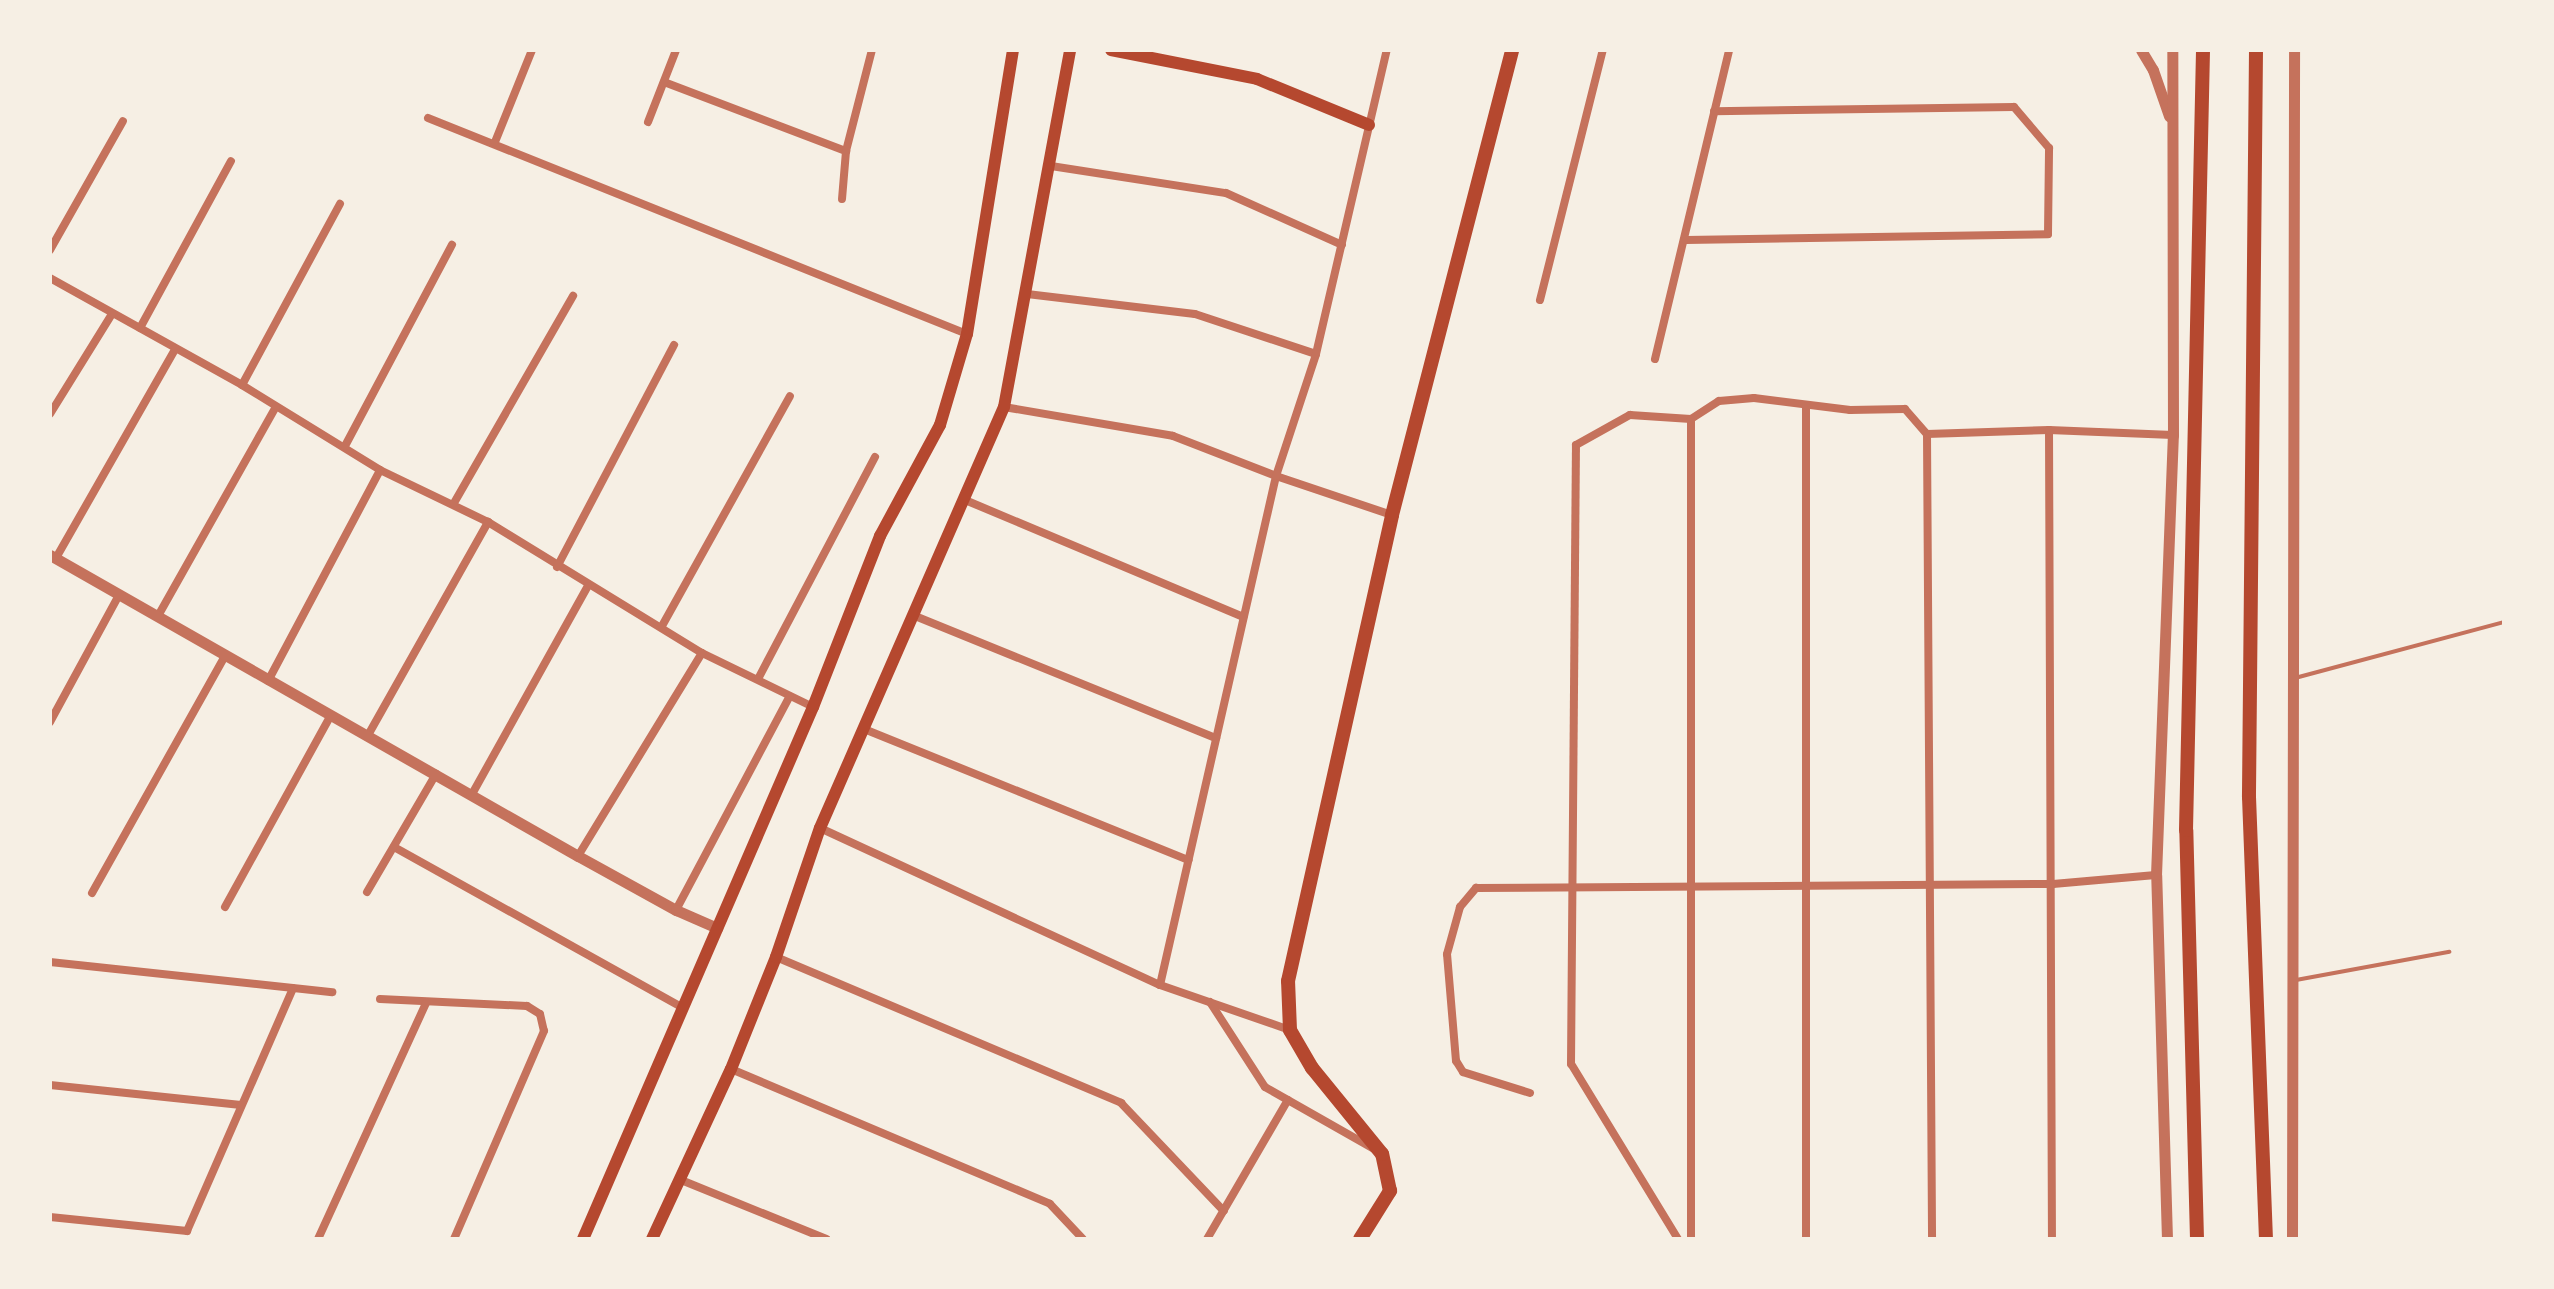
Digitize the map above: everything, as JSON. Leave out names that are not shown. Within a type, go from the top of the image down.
[{"type":"main road","points":[[583,1239],[813,707],[880,536],[940,425],[967,334],[1010,50]]},
{"type":"main road","points":[[652,1239],[731,1069],[776,957],[820,828],[1004,407],[1051,166],[1070,50]]},
{"type":"main road","points":[[1111,50],[1257,79],[1369,125]]},
{"type":"main road","points":[[1360,1239],[1390,1191],[1382,1154],[1312,1068],[1290,1030],[1288,981],[1392,515],[1512,50]]},
{"type":"main road","points":[[2197,1239],[2186,830],[2203,50]]},
{"type":"main road","points":[[2256,50],[2249,797],[2266,1239]]},
{"type":"street","points":[[495,142],[532,50]]},
{"type":"street","points":[[648,122],[676,50]]},
{"type":"street","points":[[842,199],[846,151],[872,50]]},
{"type":"street","points":[[1160,985],[1276,476],[1316,354],[1387,50]]},
{"type":"street","points":[[1540,300],[1603,50]]},
{"type":"street","points":[[1655,359],[1686,240],[1729,50]]},
{"type":"street","points":[[2141,50],[2153,70],[2172,127]]},
{"type":"street","points":[[2167,1239],[2156,875],[2173,435],[2172,50]]},
{"type":"street","points":[[2292,1239],[2294,50]]},
{"type":"street","points":[[664,82],[846,151]]},
{"type":"street","points":[[1686,240],[2048,234],[2049,148],[2014,107],[1714,111]]},
{"type":"street","points":[[428,118],[495,142],[967,334]]},
{"type":"street","points":[[50,250],[123,121]]},
{"type":"street","points":[[140,328],[231,161]]},
{"type":"street","points":[[1051,166],[1226,193],[1342,245]]},
{"type":"street","points":[[242,385],[340,204]]},
{"type":"street","points":[[345,446],[452,245]]},
{"type":"street","points":[[50,278],[242,385],[380,470],[488,522],[702,653],[813,707]]},
{"type":"street","points":[[1027,294],[1195,314],[1316,354]]},
{"type":"street","points":[[454,503],[573,296]]},
{"type":"street","points":[[50,414],[112,314]]},
{"type":"street","points":[[557,567],[674,345]]},
{"type":"street","points":[[175,349],[53,557],[578,856],[676,910],[717,928]]},
{"type":"street","points":[[662,626],[790,396]]},
{"type":"street","points":[[1678,1239],[1571,1064],[1570,888],[1576,445],[1630,415],[1691,419],[1719,401],[1754,398],[1806,406],[1905,409],[1927,434],[1932,1239]]},
{"type":"street","points":[[1806,406],[1806,1239]]},
{"type":"street","points":[[158,616],[276,407]]},
{"type":"street","points":[[1004,407],[1173,436],[1276,476],[1392,515]]},
{"type":"street","points":[[1691,419],[1691,1239]]},
{"type":"street","points":[[1927,434],[2049,430],[2173,435]]},
{"type":"street","points":[[2049,430],[2052,1239]]},
{"type":"street","points":[[758,679],[875,457]]},
{"type":"street","points":[[268,681],[380,470]]},
{"type":"street","points":[[965,500],[1243,617]]},
{"type":"street","points":[[367,737],[488,522]]},
{"type":"street","points":[[471,796],[588,586]]},
{"type":"street","points":[[50,722],[119,595]]},
{"type":"street","points":[[915,616],[1216,738]]},
{"type":"street","points":[[578,856],[702,653]]},
{"type":"street","points":[[92,893],[225,656]]},
{"type":"street","points":[[676,910],[790,696]]},
{"type":"street","points":[[225,907],[330,717]]},
{"type":"street","points":[[864,729],[1189,860]]},
{"type":"street","points":[[367,892],[436,774]]},
{"type":"street","points":[[820,828],[1160,985],[1290,1030]]},
{"type":"street","points":[[394,847],[683,1008]]},
{"type":"street","points":[[1530,1093],[1463,1072],[1456,1061],[1447,954],[1460,907],[1476,888],[2053,884],[2156,875]]},
{"type":"street","points":[[776,957],[1121,1103],[1224,1211]]},
{"type":"street","points":[[50,962],[332,992]]},
{"type":"street","points":[[50,1217],[187,1231],[293,988]]},
{"type":"street","points":[[380,999],[527,1006],[540,1014],[544,1031],[454,1239]]},
{"type":"street","points":[[1210,1001],[1265,1087],[1382,1154]]},
{"type":"street","points":[[318,1239],[426,1003]]},
{"type":"street","points":[[731,1069],[1050,1204],[1083,1239]]},
{"type":"street","points":[[50,1085],[241,1105]]},
{"type":"street","points":[[1207,1239],[1288,1100]]},
{"type":"street","points":[[681,1180],[826,1239]]},
{"type":"lane","points":[[2292,679],[2504,622]]},
{"type":"lane","points":[[2294,981],[2449,952]]}]
